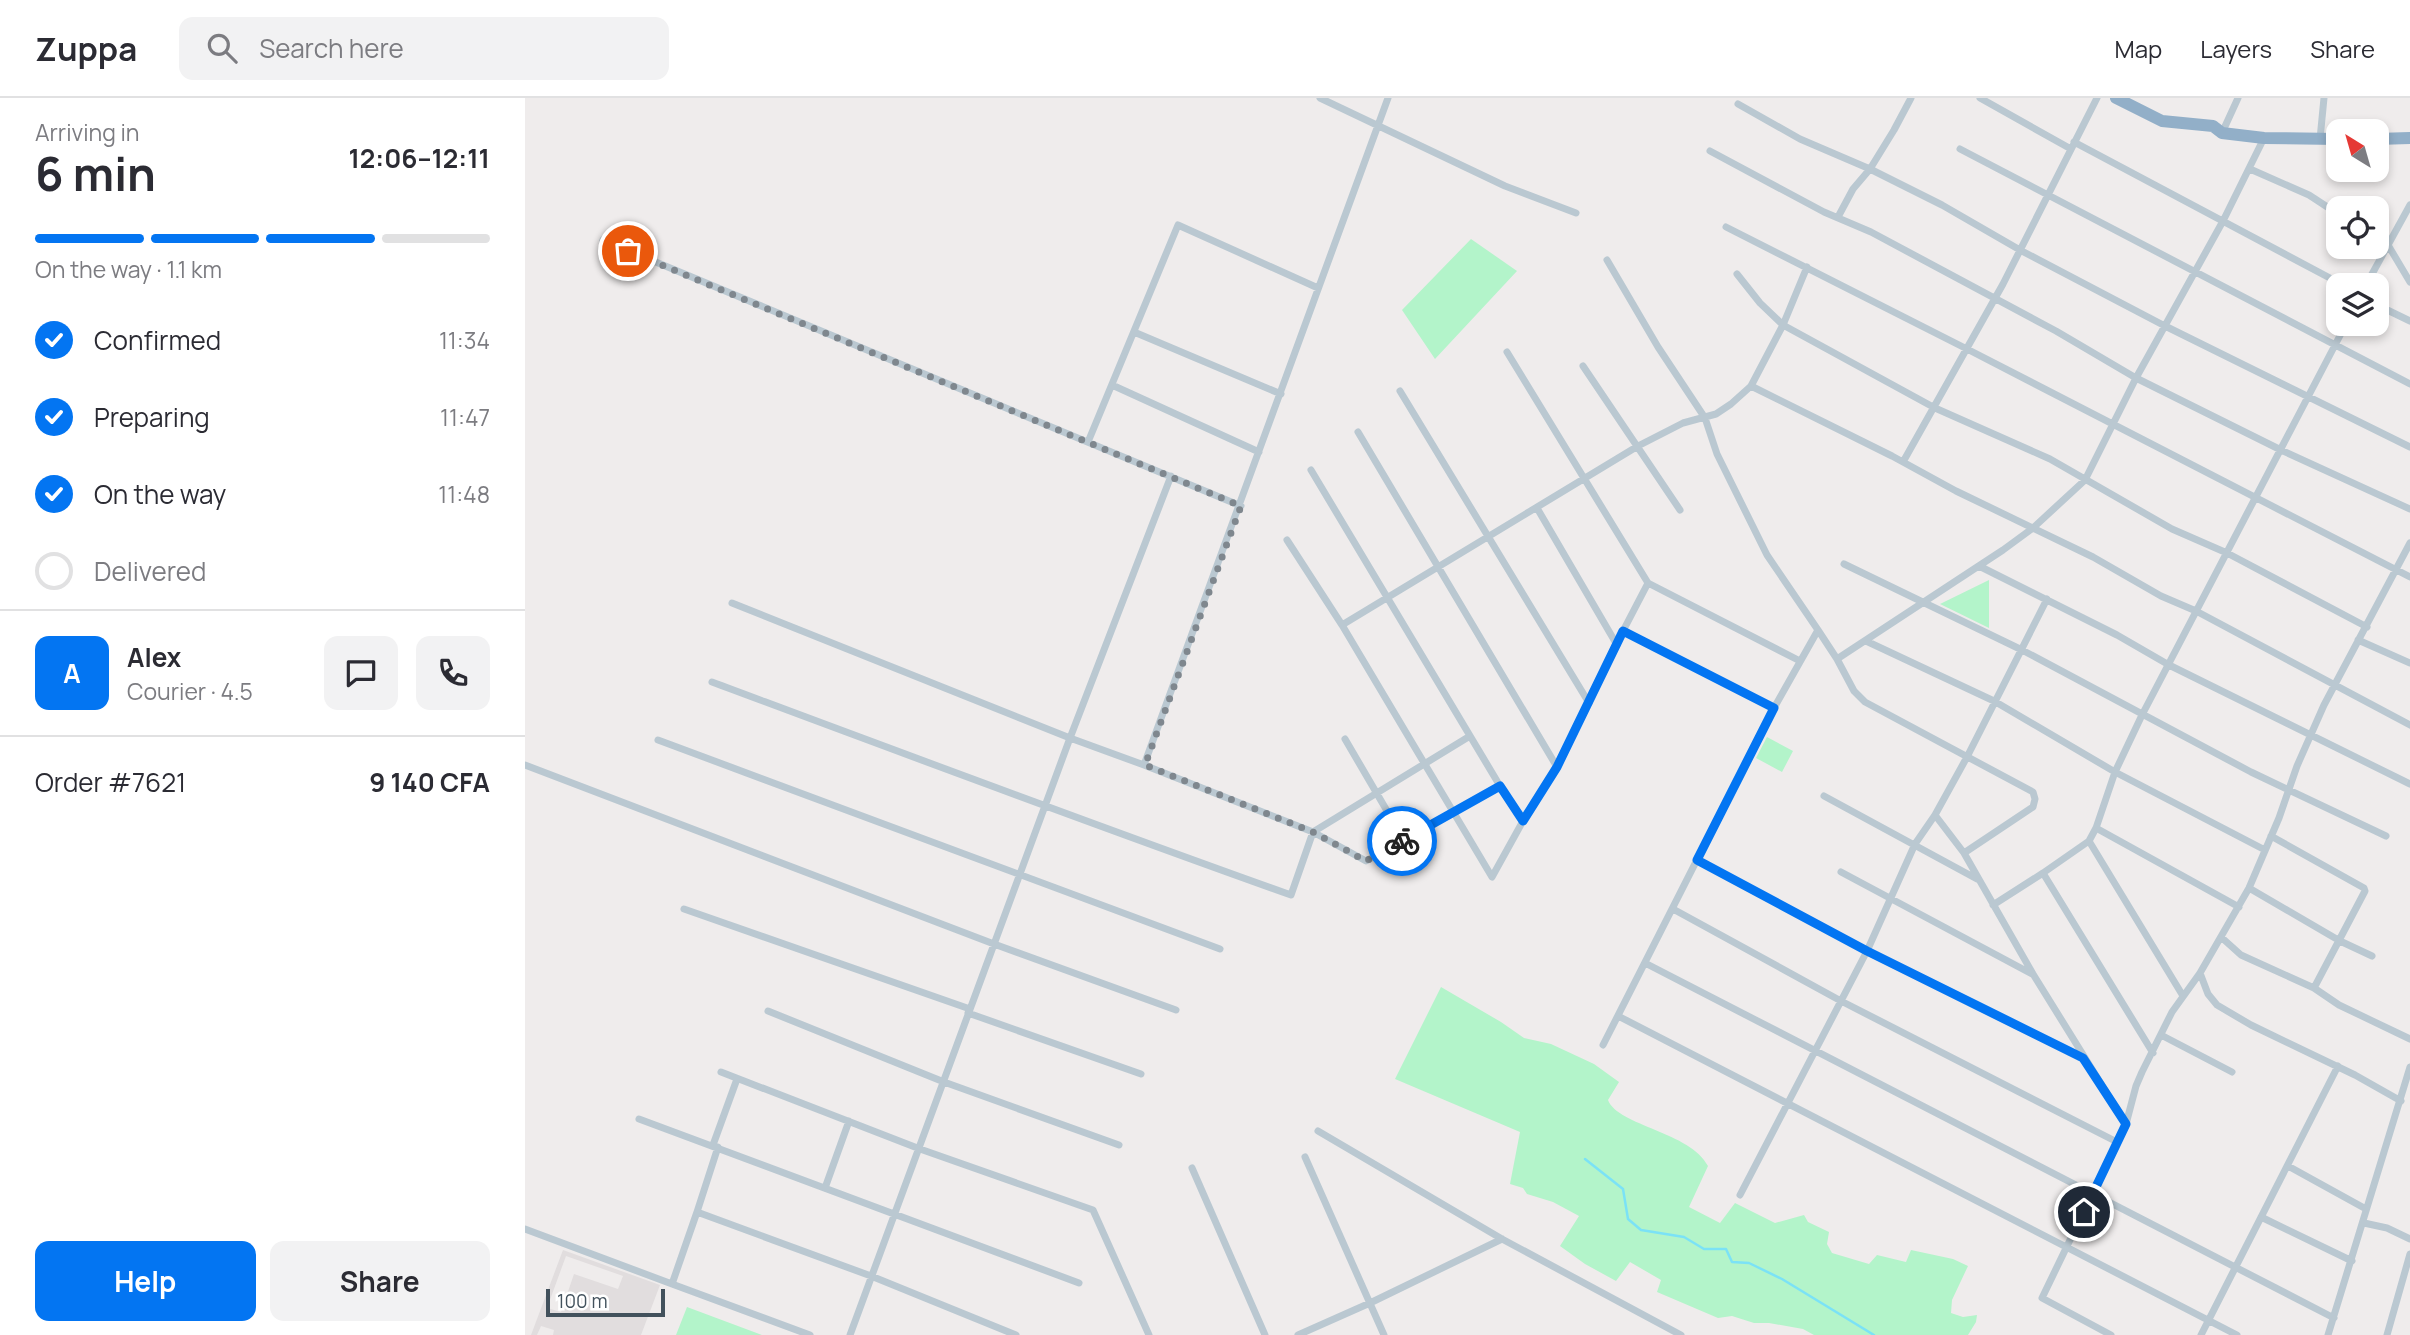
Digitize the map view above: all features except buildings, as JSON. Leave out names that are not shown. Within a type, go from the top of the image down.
[{"type":"highway","points":[[2116,98],[2131,101],[2162,121],[2213,126],[2222,132],[2264,138],[2326,140]]},
{"type":"highway","points":[[2389,139],[2410,138]]},
{"type":"street","points":[[1320,98],[1506,186],[1576,213]]},
{"type":"street","points":[[1145,765],[1388,98]]},
{"type":"street","points":[[1838,217],[1853,189],[1870,169],[1911,98]]},
{"type":"street","points":[[1980,98],[2326,276]]},
{"type":"street","points":[[1903,463],[1968,349],[2097,98]]},
{"type":"street","points":[[2222,132],[2238,98]]},
{"type":"street","points":[[2320,140],[2324,98]]},
{"type":"street","points":[[1738,104],[1800,139],[1870,169],[1942,205],[2020,250],[2165,326],[2410,447]]},
{"type":"street","points":[[1837,659],[1924,604],[2033,528],[2085,480],[2136,378],[2223,221],[2264,138]]},
{"type":"street","points":[[1960,149],[2410,384]]},
{"type":"street","points":[[1710,151],[1871,232],[2056,331],[2136,378],[2281,450],[2410,509]]},
{"type":"street","points":[[2250,169],[2309,195],[2326,206]]},
{"type":"street","points":[[2389,243],[2410,205]]},
{"type":"street","points":[[1088,442],[1178,225],[1318,288]]},
{"type":"street","points":[[1726,227],[2410,577]]},
{"type":"street","points":[[603,240],[1241,506]]},
{"type":"street","points":[[2389,247],[2410,282]]},
{"type":"street","points":[[1607,260],[1658,347],[1705,418],[1717,454],[1767,555],[1837,659],[1854,691],[1865,702],[2033,792],[2033,807],[1964,853]]},
{"type":"street","points":[[1342,625],[1639,446],[1731,404],[1751,386],[1783,325],[1807,267]]},
{"type":"street","points":[[1737,274],[1760,303],[1783,325],[1935,408],[2050,459],[2172,529],[2227,553],[2367,627]]},
{"type":"street","points":[[2389,311],[2410,321]]},
{"type":"street","points":[[1134,332],[1282,394]]},
{"type":"street","points":[[1993,905],[2089,841],[2115,772],[2142,715],[2340,336]]},
{"type":"street","points":[[1507,352],[1648,583],[1800,661]]},
{"type":"street","points":[[1583,366],[1680,510]]},
{"type":"street","points":[[1112,386],[1259,452]]},
{"type":"street","points":[[1751,386],[2093,556],[2161,596],[2196,611],[2410,725]]},
{"type":"street","points":[[1401,391],[1589,703]]},
{"type":"street","points":[[1359,432],[1557,767]]},
{"type":"street","points":[[1311,470],[1523,821]]},
{"type":"street","points":[[850,1335],[1043,806],[1171,476]]},
{"type":"street","points":[[1538,508],[1617,645]]},
{"type":"street","points":[[1287,540],[1342,625],[1492,877],[1557,767],[1648,583]]},
{"type":"street","points":[[2111,1335],[2042,1298],[2126,1124],[2136,1086],[2172,1012],[2200,973],[2249,888],[2312,733],[2410,543]]},
{"type":"street","points":[[1844,564],[2022,650],[2142,715],[2386,836]]},
{"type":"street","points":[[1979,566],[2047,599],[2169,665],[2312,733],[2410,785]]},
{"type":"street","points":[[1740,1195],[1867,951],[1915,844],[1935,815],[1967,757],[2047,599]]},
{"type":"street","points":[[732,603],[1313,832],[1366,861],[1500,786]]},
{"type":"street","points":[[1603,1045],[1774,708],[1818,630]]},
{"type":"street","points":[[1623,631],[1774,708]]},
{"type":"street","points":[[2358,640],[2410,663]]},
{"type":"street","points":[[1866,641],[1994,701],[2115,772],[2265,849]]},
{"type":"street","points":[[712,682],[1290,895],[1313,832],[1470,736]]},
{"type":"street","points":[[1345,739],[1404,840]]},
{"type":"street","points":[[658,740],[1220,948]]},
{"type":"street","points":[[525,765],[994,944],[1176,1010]]},
{"type":"street","points":[[1824,796],[1978,880]]},
{"type":"street","points":[[1935,815],[1964,853],[2083,1058],[2126,1124]]},
{"type":"street","points":[[2096,828],[2239,907]]},
{"type":"street","points":[[2271,836],[2365,891],[2314,988]]},
{"type":"street","points":[[2089,841],[2183,996]]},
{"type":"street","points":[[1697,860],[1867,951],[2083,1058]]},
{"type":"street","points":[[1842,872],[2033,974]]},
{"type":"street","points":[[2043,873],[2153,1053]]},
{"type":"street","points":[[2249,888],[2340,941],[2372,956]]},
{"type":"street","points":[[684,909],[1141,1074]]},
{"type":"street","points":[[1672,909],[1841,1001],[2117,1142]]},
{"type":"street","points":[[2221,937],[2241,955],[2314,988],[2339,1004],[2410,1040]]},
{"type":"street","points":[[1644,963],[2334,1318]]},
{"type":"street","points":[[2200,973],[2207,994],[2217,1005],[2251,1025],[2338,1066],[2400,1101]]},
{"type":"street","points":[[768,1011],[944,1082],[1119,1145]]},
{"type":"street","points":[[1618,1016],[2237,1335]]},
{"type":"street","points":[[2161,1035],[2232,1072]]},
{"type":"street","points":[[2201,1335],[2338,1066]]},
{"type":"street","points":[[2329,1335],[2410,1067]]},
{"type":"street","points":[[721,1072],[920,1149],[1093,1210],[1149,1335]]},
{"type":"street","points":[[672,1284],[737,1079]]},
{"type":"street","points":[[639,1119],[1079,1283]]},
{"type":"street","points":[[825,1188],[849,1121]]},
{"type":"street","points":[[1318,1131],[1502,1239],[1681,1335]]},
{"type":"street","points":[[1305,1157],[1384,1335]]},
{"type":"street","points":[[2288,1166],[2366,1209]]},
{"type":"street","points":[[1192,1168],[1265,1335]]},
{"type":"street","points":[[697,1212],[870,1276],[1016,1335]]},
{"type":"street","points":[[2261,1217],[2352,1261]]},
{"type":"street","points":[[2364,1223],[2387,1228],[2410,1239]]},
{"type":"street","points":[[525,1229],[810,1335]]},
{"type":"street","points":[[1297,1335],[1502,1239]]},
{"type":"street","points":[[2387,1335],[2410,1254]]},
{"type":"shaded area","points":[[563,1250],[660,1285],[641,1335],[553,1335],[554,1330],[541,1326],[537,1335],[531,1335]],"holes":[[[566,1256],[623,1276],[618,1289],[574,1274],[561,1312],[547,1308]]]},
{"type":"green space","points":[[1471,239],[1517,271],[1435,359],[1402,310]]},
{"type":"green space","points":[[1989,580],[1989,628],[1940,604]]},
{"type":"green space","points":[[1767,737],[1793,751],[1782,772],[1756,758]]},
{"type":"green space","points":[[1441,987],[1524,1038],[1551,1044],[1594,1064],[1619,1082],[1608,1100],[1614,1109],[1625,1117],[1687,1145],[1699,1154],[1708,1166],[1689,1207],[1720,1223],[1735,1203],[1775,1223],[1804,1215],[1808,1222],[1829,1232],[1827,1244],[1832,1253],[1869,1264],[1877,1255],[1906,1262],[1911,1250],[1953,1259],[1968,1266],[1952,1300],[1951,1313],[1963,1317],[1977,1315],[1968,1335],[1814,1335],[1803,1329],[1754,1323],[1732,1316],[1718,1318],[1657,1292],[1661,1280],[1630,1262],[1616,1281],[1585,1264],[1560,1246],[1579,1216],[1510,1184],[1520,1132],[1395,1079]]},
{"type":"green space","points":[[687,1307],[762,1335],[676,1335]]},
{"type":"waterway","points":[[1585,1159],[1623,1189],[1628,1219],[1641,1230],[1684,1237],[1704,1249],[1726,1249],[1732,1262],[1749,1263],[1782,1279],[1874,1335]]},
{"type":"way so far","points":[[628,251],[1241,506],[1145,765],[1313,832],[1366,861],[1402,841]]},
{"type":"route","points":[[1402,841],[1500,786],[1523,821],[1557,767],[1623,631],[1774,708],[1697,860],[1867,951],[2083,1058],[2126,1124],[2084,1212]]}]
